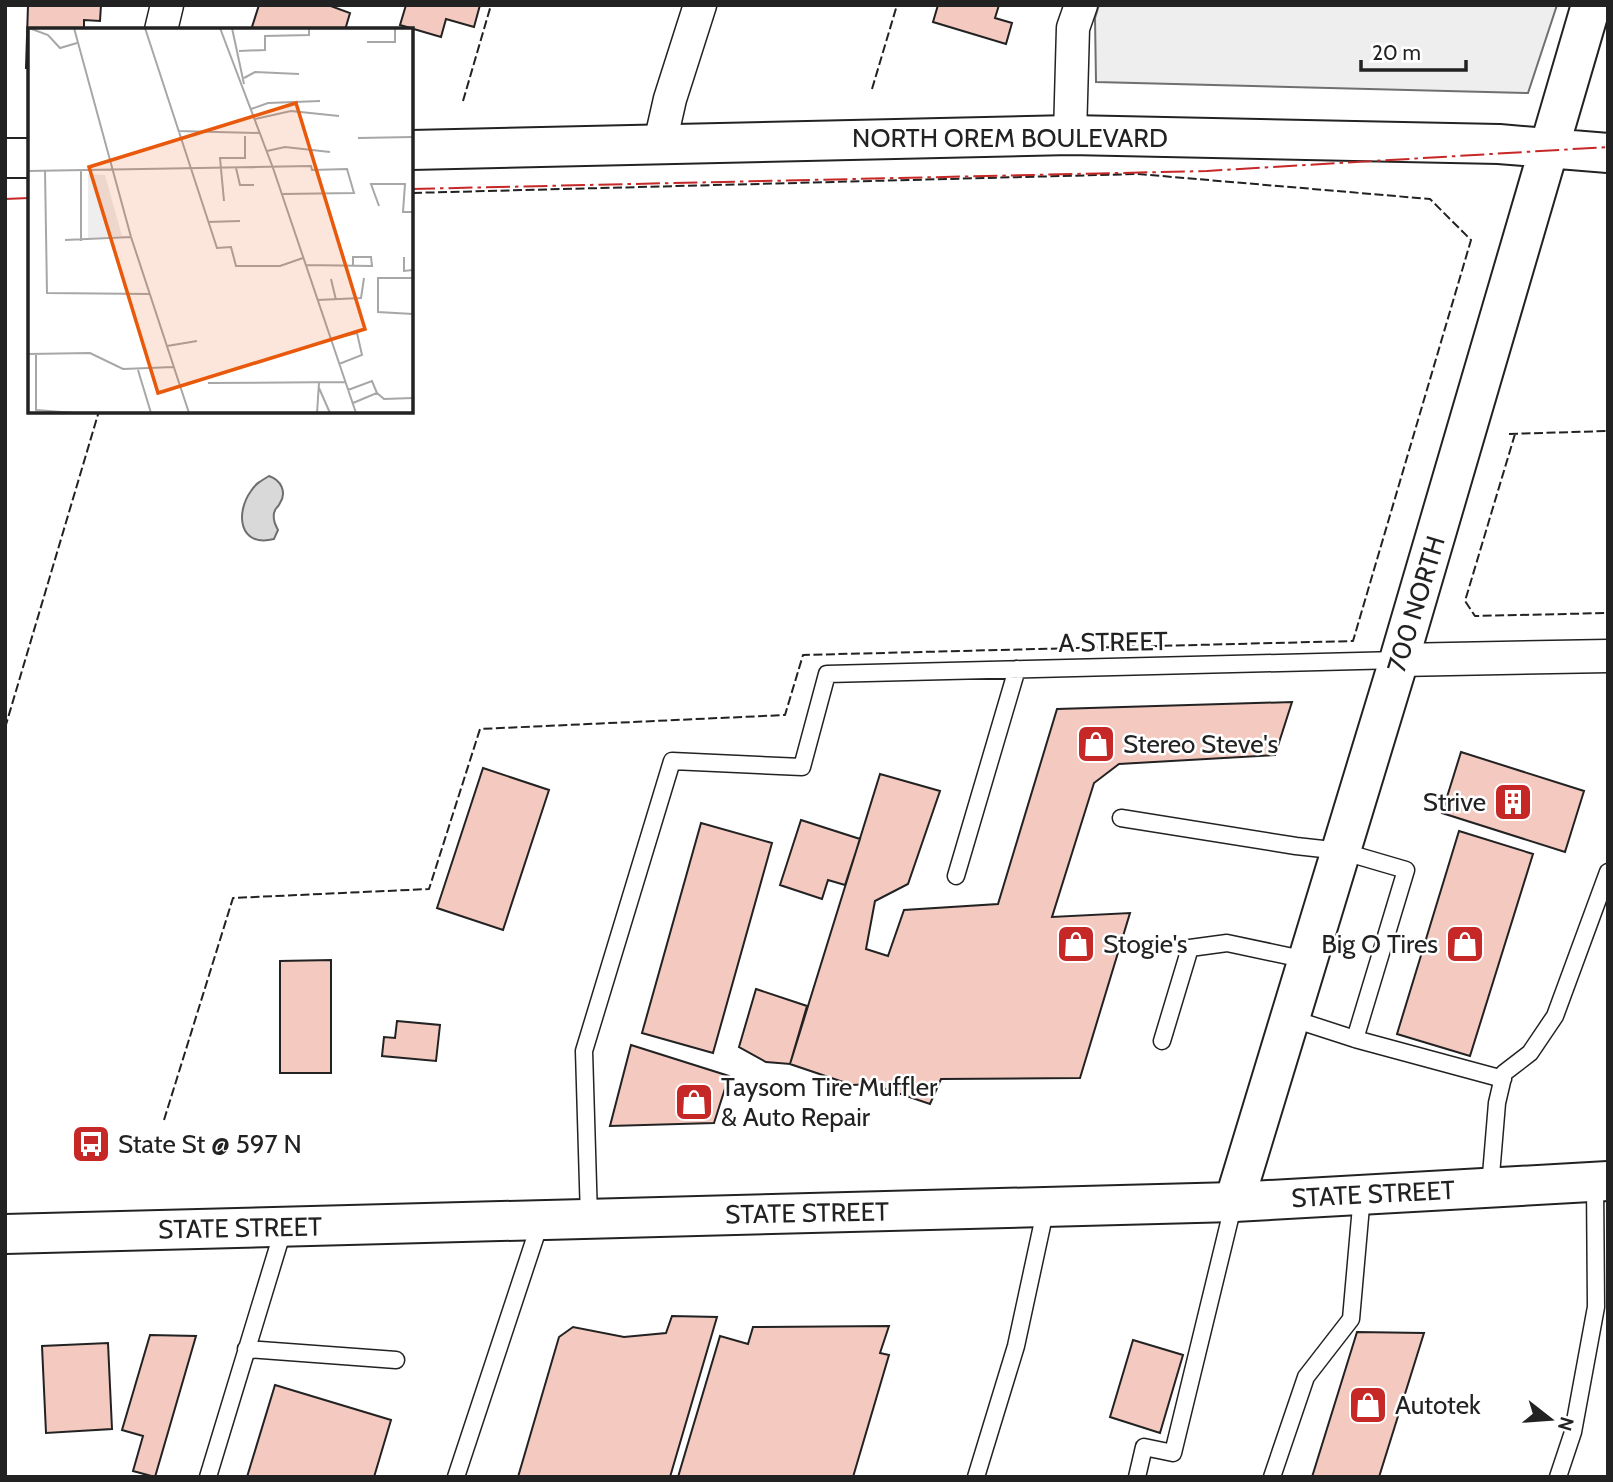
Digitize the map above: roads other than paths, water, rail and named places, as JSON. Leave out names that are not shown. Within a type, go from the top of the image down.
[{"type":"street","points":[[161,28],[167,5]]},
{"type":"street","points":[[660,143],[670,99],[700,5]]},
{"type":"street","points":[[1070,135],[1073,28],[1081,5]]},
{"type":"street","name":"700 NORTH","points":[[1234,1202],[1399,660],[1591,5]]},
{"type":"street","name":"NORTH OREM BOULEVARD","points":[[413,149],[1070,135],[1499,144],[1608,153]]},
{"type":"street","points":[[5,158],[28,158]]},
{"type":"street","points":[[1399,660],[1608,656]]},
{"type":"street","name":"STATE STREET","points":[[5,1234],[1234,1202],[1601,1181]]},
{"type":"lane","name":"A STREET","points":[[589,1219],[584,1051],[672,761],[802,767],[827,674],[1399,660]]},
{"type":"lane","points":[[956,877],[1017,669]]},
{"type":"lane","points":[[1121,818],[1341,851],[1406,870],[1355,1039]]},
{"type":"lane","points":[[1490,1187],[1497,1102],[1504,1073],[1530,1054],[1555,1016],[1608,872]]},
{"type":"lane","points":[[1162,1041],[1190,948],[1227,943],[1307,960]]},
{"type":"lane","points":[[1290,1018],[1355,1039],[1503,1079]]},
{"type":"lane","points":[[1558,1477],[1573,1432],[1596,1307],[1601,1181]]},
{"type":"lane","points":[[1272,1477],[1307,1377],[1352,1319],[1362,1195]]},
{"type":"lane","points":[[1137,1477],[1144,1447],[1172,1453],[1234,1202]]},
{"type":"lane","points":[[976,1477],[1016,1346],[1046,1207]]},
{"type":"lane","points":[[456,1477],[541,1220]]},
{"type":"lane","points":[[208,1477],[284,1227]]},
{"type":"lane","points":[[246,1349],[396,1360]]},
{"type":"place","name":"Stereo Steve's","points":[[1096,744]]},
{"type":"place","name":"Strive","points":[[1513,802]]},
{"type":"place","name":"Stogie's","points":[[1076,944]]},
{"type":"place","name":"Big O Tires","points":[[1465,944]]},
{"type":"place","name":"Taysom Tire Muffler & Auto Repair","points":[[694,1102]]},
{"type":"place","name":"State St @ 597 N","points":[[91,1144]]},
{"type":"place","name":"Autotek","points":[[1368,1405]]}]
